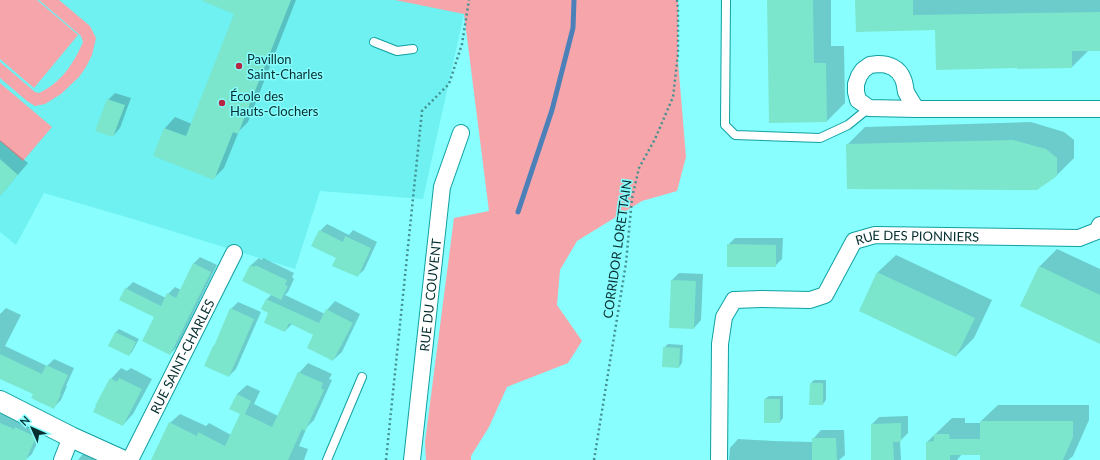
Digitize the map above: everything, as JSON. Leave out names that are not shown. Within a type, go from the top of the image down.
[{"type":"street","points":[[916,109],[906,91],[903,79],[899,72],[893,67],[886,64],[870,65],[859,76],[856,84],[858,100],[869,108],[916,109],[1100,109]]},
{"type":"street","name":"RUE DU COUVENT","points":[[412,460],[442,187],[461,133]]},
{"type":"street","name":"RUE DES PIONNIERS","points":[[719,460],[720,344],[724,317],[734,300],[810,300],[824,295],[854,241],[875,234],[1078,238],[1097,231],[1100,225]]},
{"type":"street","name":"RUE SAINT-CHARLES","points":[[130,460],[234,254]]},
{"type":"street","points":[[0,401],[70,437],[122,460]]},
{"type":"street","points":[[62,460],[70,437]]},
{"type":"lane","points":[[726,0],[725,125],[735,135],[820,138],[848,125],[869,108]]},
{"type":"lane","points":[[374,42],[397,51],[413,49]]},
{"type":"lane","points":[[327,460],[362,378]]},
{"type":"path","points":[[386,460],[422,111],[449,84],[462,44],[469,0]]},
{"type":"path","name":"CORRIDOR LORETTAIN","points":[[594,460],[626,263],[632,198],[639,168],[655,140],[673,97],[678,54],[677,0]]},
{"type":"shaded area","name":"École des Hauts-Clochers","points":[[0,0],[465,0],[464,14],[423,199],[320,191],[295,269],[44,193],[16,245],[0,232]]},
{"type":"shaded area","points":[[0,0],[37,0],[78,35],[34,88],[0,59]]},
{"type":"shaded area","points":[[39,0],[59,0],[90,26],[96,38],[92,55],[79,77],[61,94],[45,104],[35,106],[0,78],[0,62],[35,92],[39,93],[54,84],[66,72],[83,42],[81,36]]},
{"type":"shaded area","points":[[395,0],[678,0],[678,61],[686,157],[677,191],[642,201],[577,241],[560,270],[557,305],[582,341],[568,363],[507,387],[489,427],[471,456],[471,460],[426,460],[425,442],[454,218],[489,211],[464,14]]},
{"type":"shaded area","points":[[0,83],[52,127],[23,161],[0,141]]},
{"type":"building","name":"Pavillon Saint-Charles","points":[[202,0],[291,0],[238,134],[233,132],[214,180],[153,156],[164,128],[186,136],[234,14]]},
{"type":"building","points":[[767,0],[813,0],[814,63],[826,63],[827,122],[769,123]]},
{"type":"building","points":[[855,0],[913,0],[913,15],[1100,12],[1100,51],[1072,51],[1072,68],[936,70],[935,30],[856,32]]},
{"type":"building","points":[[107,99],[125,105],[113,137],[95,131]]},
{"type":"building","points":[[1013,140],[1046,149],[1057,158],[1057,176],[1037,190],[847,189],[846,144]]},
{"type":"building","points":[[0,159],[18,175],[0,196]]},
{"type":"building","points":[[319,230],[343,242],[345,236],[371,248],[358,277],[332,266],[336,258],[311,246]]},
{"type":"building","points":[[727,244],[776,245],[776,267],[727,267]]},
{"type":"building","points":[[193,263],[211,272],[170,355],[142,341],[154,317],[119,300],[125,288],[161,306],[167,293],[176,298]]},
{"type":"building","points":[[250,265],[255,267],[255,265],[287,280],[285,285],[288,286],[281,300],[242,281]]},
{"type":"building","points":[[1039,266],[1100,295],[1100,344],[1020,306]]},
{"type":"building","points":[[877,272],[975,318],[956,357],[859,311]]},
{"type":"building","points":[[671,280],[696,281],[694,329],[669,328]]},
{"type":"building","points":[[266,299],[319,323],[326,309],[353,323],[333,361],[307,348],[313,335],[289,323],[285,332],[264,323],[268,313],[261,309]]},
{"type":"building","points":[[230,308],[254,319],[229,377],[204,366]]},
{"type":"building","points":[[115,332],[136,342],[129,356],[108,346]]},
{"type":"building","points":[[663,347],[680,348],[679,368],[662,367]]},
{"type":"building","points":[[0,354],[42,374],[46,365],[68,375],[54,409],[31,398],[33,394],[0,379]]},
{"type":"building","points":[[298,372],[323,383],[321,388],[324,390],[305,431],[302,429],[288,460],[151,460],[169,422],[197,436],[198,432],[225,446],[240,414],[229,409],[237,394],[251,401],[245,414],[272,427]]},
{"type":"building","points":[[110,378],[117,382],[119,378],[142,389],[123,426],[93,412]]},
{"type":"building","points":[[810,383],[823,383],[823,405],[809,405]]},
{"type":"building","points":[[764,399],[780,399],[780,423],[764,423]]},
{"type":"building","points":[[980,421],[1073,421],[1073,437],[1063,460],[980,460],[980,455],[950,455],[950,460],[926,460],[926,442],[934,441],[934,434],[949,434],[950,439],[980,439]]},
{"type":"building","points":[[0,423],[14,429],[15,427],[36,437],[26,460],[0,460]]},
{"type":"building","points":[[901,423],[901,442],[893,442],[894,460],[871,460],[871,424]]},
{"type":"building","points":[[812,438],[836,438],[837,460],[812,460]]},
{"type":"waterway","points":[[518,212],[552,110],[573,28],[574,0]]},
{"type":"place","name":"Pavillon Saint-Charles","points":[[239,66]]},
{"type":"place","name":"École des Hauts-Clochers","points":[[222,103]]}]
